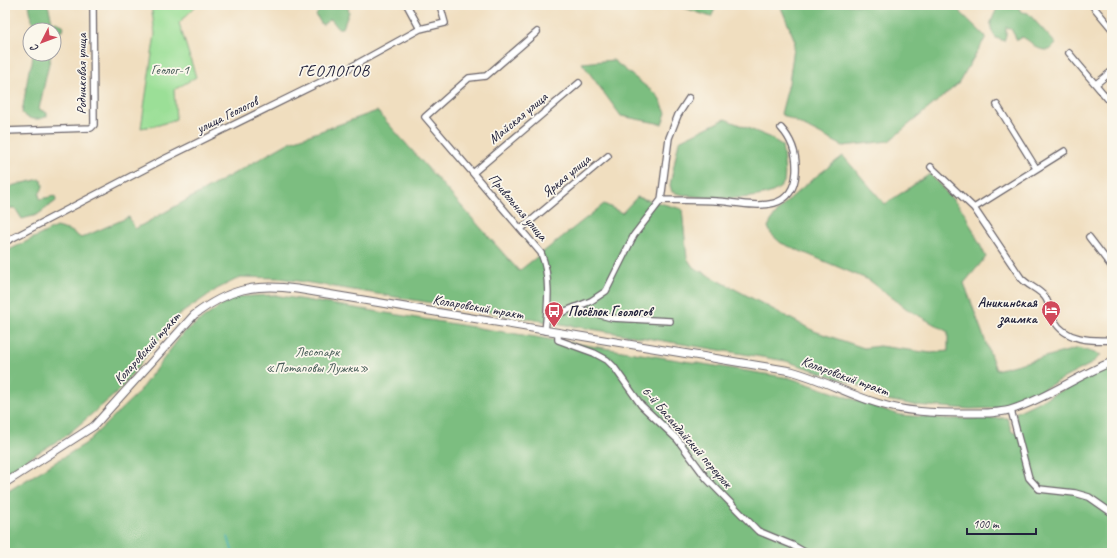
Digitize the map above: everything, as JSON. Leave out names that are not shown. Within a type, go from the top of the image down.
[{"type":"street","name":"Родниковая улица","points":[[5,131],[90,128],[94,125],[93,5]]},
{"type":"street","points":[[407,5],[420,29]]},
{"type":"street","name":"улица Геологов","points":[[5,242],[164,159],[351,67],[420,29],[445,23],[440,5]]},
{"type":"street","points":[[1092,5],[1112,28]]},
{"type":"street","name":"Привольная улица","points":[[537,32],[486,76],[470,78],[425,117],[541,253],[545,263],[548,305],[545,331]]},
{"type":"street","points":[[1069,53],[1112,104]]},
{"type":"street","points":[[1096,84],[1112,71]]},
{"type":"street","name":"Майская улица","points":[[473,172],[580,83]]},
{"type":"street","points":[[547,315],[553,316],[574,308],[591,301],[606,291],[634,235],[661,200],[669,138],[678,115],[689,98]]},
{"type":"street","points":[[997,105],[1036,168]]},
{"type":"street","points":[[661,200],[716,201],[761,205],[773,204],[784,199],[792,192],[795,184],[796,170],[791,138],[781,128]]},
{"type":"street","points":[[974,208],[1065,151]]},
{"type":"street","name":"Яркая улица","points":[[521,229],[608,156]]},
{"type":"street","points":[[931,167],[974,208],[1021,278],[1029,286],[1040,292],[1047,300],[1053,319],[1059,328],[1075,337],[1086,340],[1112,340]]},
{"type":"street","points":[[1089,237],[1112,267]]},
{"type":"street","name":"Коларовский тракт","points":[[5,483],[94,426],[194,315],[212,302],[244,289],[260,286],[297,289],[792,371],[822,380],[878,403],[898,408],[944,413],[985,413],[1012,410],[1029,403],[1096,368],[1112,362]]},
{"type":"street","points":[[574,308],[612,318],[670,320]]},
{"type":"street","name":"6-й Басандайский переулок","points":[[558,333],[558,340],[600,356],[614,367],[641,405],[678,440],[707,480],[758,531],[792,545],[806,553]]},
{"type":"street","points":[[1012,410],[1029,478],[1033,484],[1040,489],[1075,493],[1089,497],[1112,513]]},
{"type":"green space","points":[[29,5],[48,5],[52,21],[55,22],[32,22]]},
{"type":"green space","name":"Геолог-1","points":[[151,5],[197,5],[179,23],[196,77],[174,90],[176,119],[159,125],[141,128],[155,34]]},
{"type":"green space","points":[[324,5],[347,5],[349,12],[343,28],[338,28],[331,19],[322,25],[316,15]]},
{"type":"green space","points":[[676,5],[717,5],[711,17]]},
{"type":"green space","points":[[780,5],[953,5],[986,37],[958,84],[889,141],[843,146],[781,114],[789,83],[795,41]]},
{"type":"green space","points":[[998,5],[1017,5],[1021,12],[1028,13],[1056,44],[1050,50],[1037,48],[1022,37],[1017,40],[1011,29],[1006,27],[1004,41],[996,38],[991,28],[991,21]]},
{"type":"green space","points":[[613,60],[658,96],[666,113],[662,124],[621,116],[582,63]]},
{"type":"green space","points":[[32,62],[49,62],[39,109],[47,113],[47,116],[44,118],[30,118],[22,113],[29,70]]},
{"type":"green space","points":[[377,111],[519,271],[604,204],[622,213],[637,197],[682,209],[687,258],[693,267],[814,331],[864,348],[879,346],[931,353],[948,351],[948,332],[907,309],[869,280],[781,243],[771,234],[768,227],[773,218],[790,198],[843,156],[885,204],[930,174],[964,212],[986,257],[964,283],[996,370],[1079,348],[1101,355],[1091,364],[1014,404],[996,408],[970,409],[914,405],[882,399],[861,386],[786,361],[280,278],[241,277],[217,289],[176,317],[119,391],[67,435],[5,473],[5,252],[56,227],[71,231],[81,238],[129,217],[135,229],[290,142]]},
{"type":"green space","points":[[725,119],[767,136],[782,145],[785,169],[784,182],[778,189],[766,194],[750,197],[696,197],[672,192],[670,185],[679,141]]},
{"type":"green space","points":[[40,179],[43,185],[39,194],[40,199],[55,196],[56,201],[37,215],[22,219],[15,208],[10,208],[5,196],[5,191],[11,186]]},
{"type":"green space","name":"Лесопарк «Потаповы Лужки»","points":[[274,295],[790,378],[900,415],[950,419],[1007,418],[1012,432],[1020,434],[1015,413],[1112,366],[1112,553],[5,553],[5,493],[85,444],[137,394],[183,333],[233,297]]},
{"type":"waterway","points":[[228,537],[233,553]]},
{"type":"place","name":"Аникинская заимка","points":[[1051,327]]},
{"type":"place","name":"Посёлок Геологов","points":[[554,328]]},
{"type":"district","name":"ГЕОЛОГОВ","points":[[334,71]]}]
